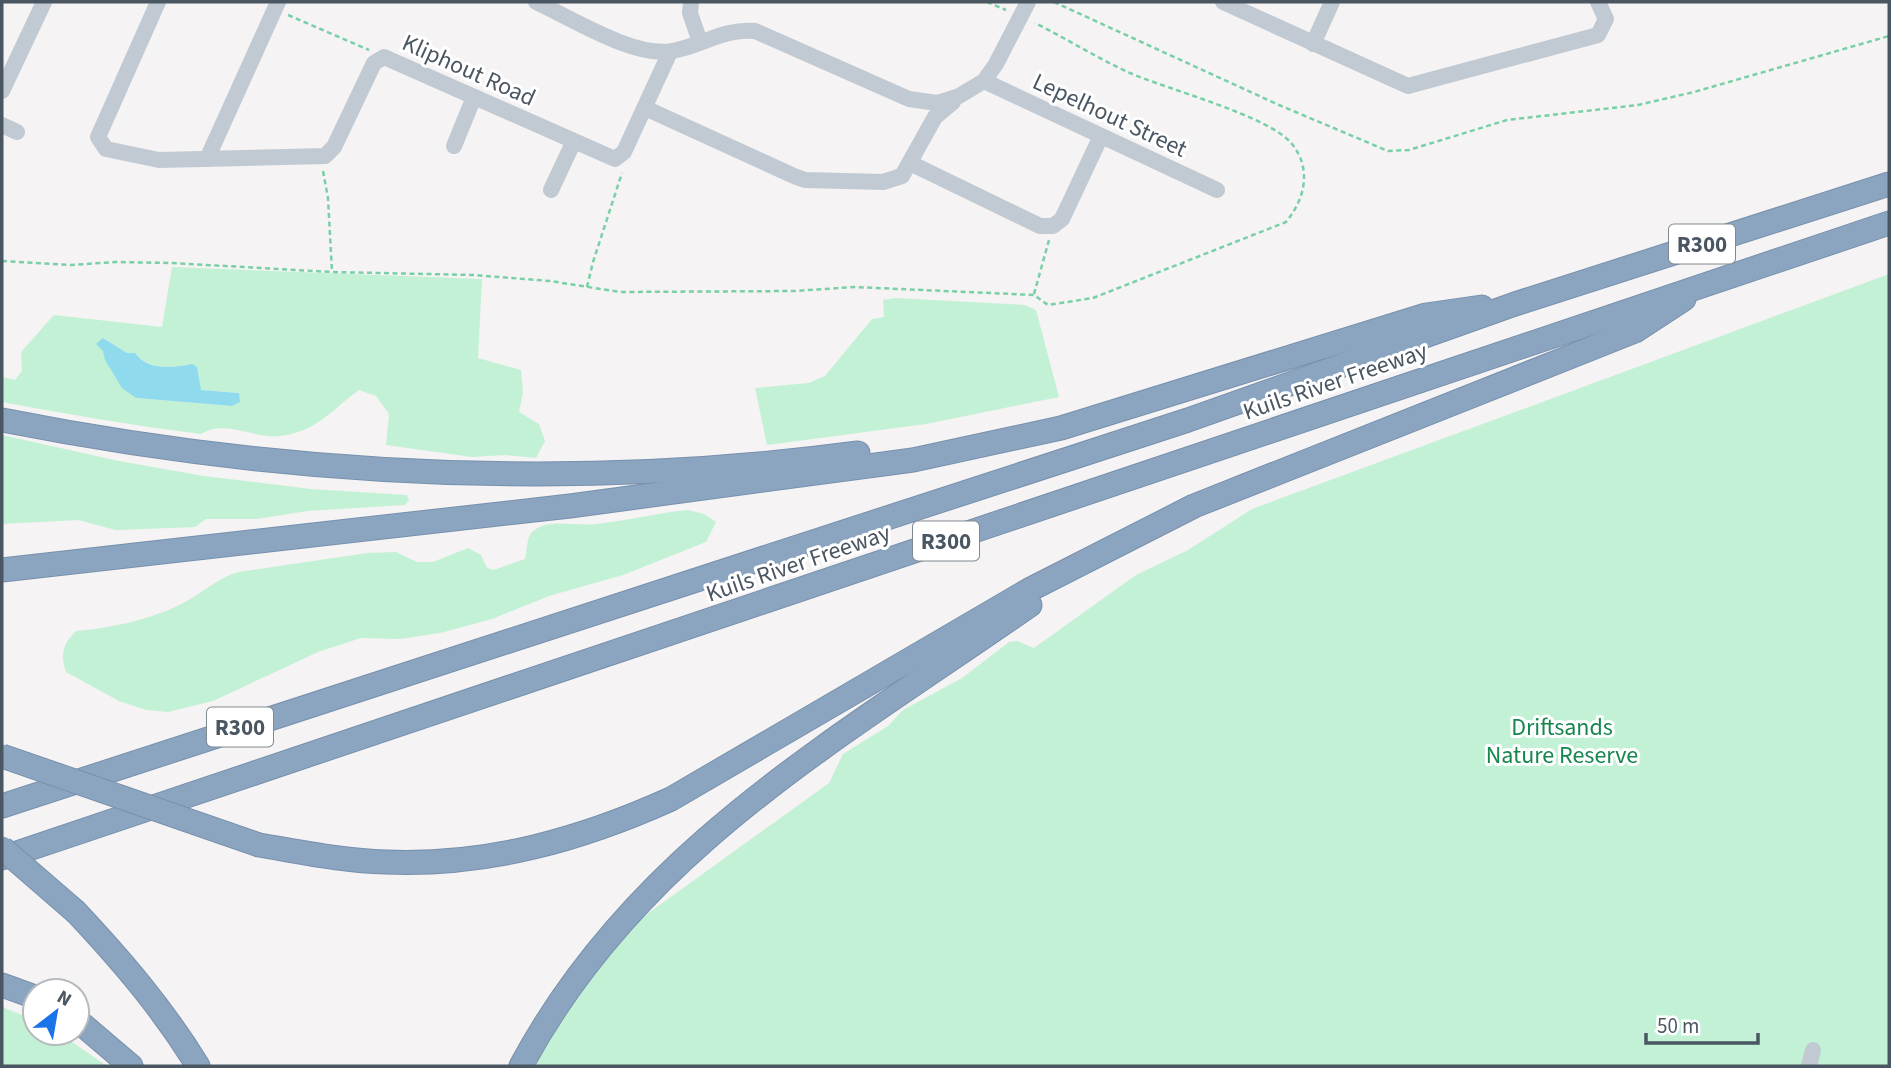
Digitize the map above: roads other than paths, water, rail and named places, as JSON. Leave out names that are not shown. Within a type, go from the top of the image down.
[{"type":"highway","name":"Kuils River Freeway","points":[[2,806],[1188,420],[1515,304],[1889,184]]},
{"type":"highway","name":"Kuils River Freeway","points":[[2,858],[1889,223]]},
{"type":"highway","points":[[2,756],[259,845],[387,862],[463,860],[514,853],[580,836],[671,799],[1029,590],[1194,506],[1271,473],[1635,331],[1704,286]]},
{"type":"highway","points":[[2,570],[796,478],[1009,441],[1426,315],[1446,310],[1515,304]]},
{"type":"highway","points":[[2,420],[138,445],[326,467],[478,475],[601,475],[678,471],[880,450],[985,434],[1135,403]]},
{"type":"highway","points":[[521,1066],[589,962],[656,885],[709,834],[797,766],[1110,550]]},
{"type":"highway","points":[[2,848],[76,912],[130,969],[169,1019],[198,1066]]},
{"type":"highway","points":[[2,985],[21,992]]},
{"type":"highway","points":[[91,1032],[131,1066]]},
{"type":"street","points":[[2,91],[44,2]]},
{"type":"street","points":[[158,2],[99,132],[99,142],[110,151],[159,160],[207,159],[277,5]]},
{"type":"street","points":[[536,2],[567,8],[643,50],[670,52],[740,29],[755,31],[909,99],[937,103],[959,96]]},
{"type":"street","points":[[691,2],[690,13],[700,42]]},
{"type":"street","points":[[1223,2],[1408,86],[1598,34],[1606,19],[1598,2]]},
{"type":"street","points":[[1313,44],[1332,2]]},
{"type":"street","points":[[670,52],[645,108],[804,180],[888,182],[902,176],[935,117],[959,96],[984,81],[1024,9]]},
{"type":"street","name":"Kliphout Road","points":[[207,159],[321,158],[334,147],[374,62],[384,57],[606,158],[619,157],[645,108]]},
{"type":"street","name":"Lepelhout Street","points":[[984,81],[1217,190]]},
{"type":"street","points":[[454,146],[474,97]]},
{"type":"street","points":[[2,125],[17,132]]},
{"type":"street","points":[[910,163],[1040,226],[1053,226],[1062,219],[1101,136]]},
{"type":"street","points":[[551,190],[573,142]]},
{"type":"street","points":[[1809,1066],[1813,1050]]},
{"type":"water","points":[[103,338],[127,353],[135,353],[147,363],[161,367],[192,364],[197,367],[201,390],[239,393],[240,402],[232,406],[136,398],[122,388],[105,360],[103,351],[96,344]]},
{"type":"park label","name":"Driftsands Nature Reserve","points":[[1562,741]]}]
